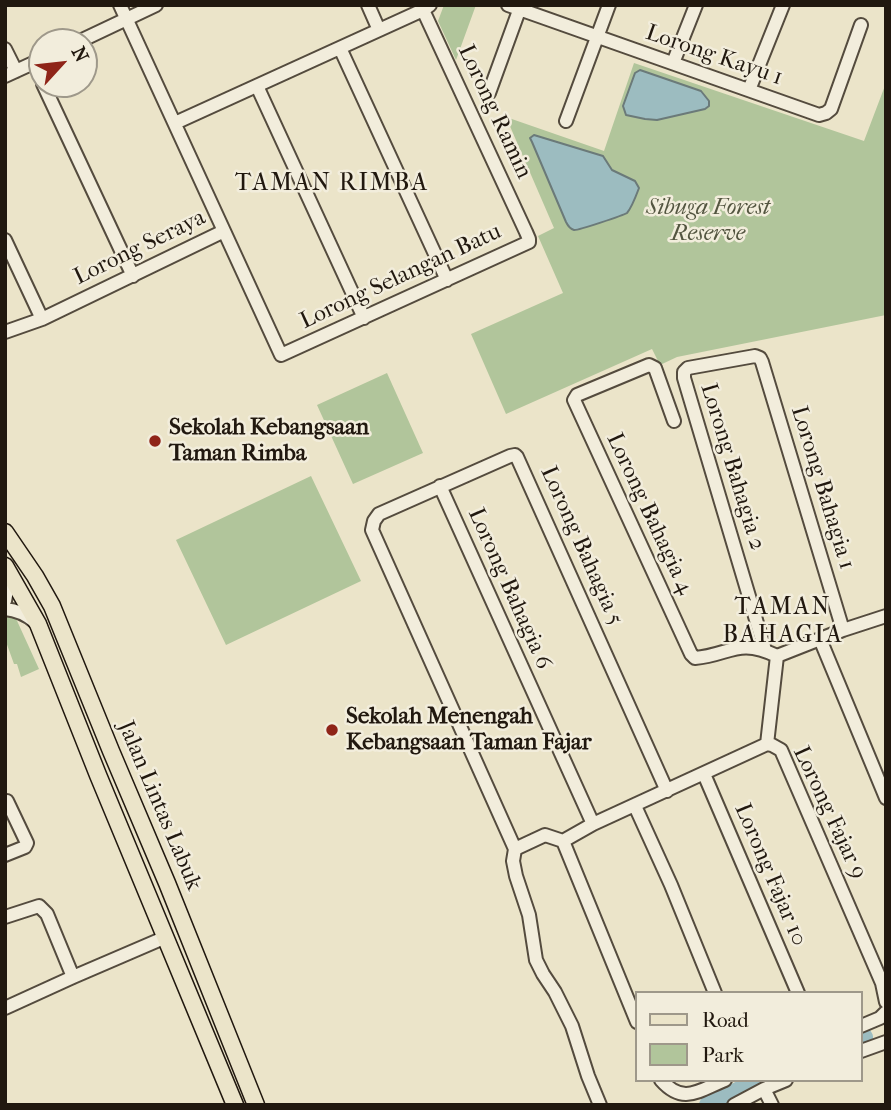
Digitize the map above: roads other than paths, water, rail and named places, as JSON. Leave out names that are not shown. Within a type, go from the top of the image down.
[{"type":"main road","name":"Jalan Lintas Labuk","points":[[5,532],[36,576],[52,606],[256,1105]]},
{"type":"main road","name":"Jalan Lintas Labuk","points":[[5,567],[38,624],[234,1105]]},
{"type":"street","name":"Lorong Seraya","points":[[5,332],[42,319],[224,231],[120,5]]},
{"type":"street","points":[[98,33],[156,5]]},
{"type":"street","points":[[368,5],[379,30]]},
{"type":"street","points":[[566,121],[609,5]]},
{"type":"street","points":[[673,63],[696,5]]},
{"type":"street","points":[[749,90],[783,5]]},
{"type":"street","points":[[489,93],[517,7]]},
{"type":"street","name":"Lorong Kayu 1","points":[[517,7],[819,115],[831,109],[861,25]]},
{"type":"street","points":[[175,124],[427,8]]},
{"type":"street","name":"Lorong Ramin","points":[[427,8],[526,232]]},
{"type":"street","points":[[341,48],[447,280]]},
{"type":"street","points":[[5,49],[10,73],[28,65]]},
{"type":"street","points":[[257,86],[364,318]]},
{"type":"street","points":[[50,98],[133,276]]},
{"type":"street","name":"Lorong Selangan Batu","points":[[224,231],[281,355],[529,242],[526,232]]},
{"type":"street","points":[[5,240],[42,319]]},
{"type":"street","name":"Lorong Bahagia 2","points":[[760,358],[755,356],[688,368],[684,372],[684,379],[771,653]]},
{"type":"street","name":"Lorong Bahagia 1","points":[[760,358],[843,630]]},
{"type":"street","name":"Lorong Bahagia 4","points":[[674,421],[655,368],[649,365],[577,395],[574,400],[691,654],[695,658],[742,646],[771,653]]},
{"type":"street","name":"Lorong Bahagia 5","points":[[514,849],[372,530],[379,514],[510,456],[517,457],[667,791]]},
{"type":"street","name":"Lorong Bahagia 6","points":[[440,486],[593,824]]},
{"type":"street","points":[[5,567],[8,585],[5,601]]},
{"type":"street","points":[[5,609],[25,614],[38,624]]},
{"type":"street","points":[[600,1105],[572,1026],[536,960],[529,915],[513,861],[514,849],[545,835],[563,841],[593,824],[767,744],[771,653],[886,616]]},
{"type":"street","points":[[820,639],[886,798]]},
{"type":"street","name":"Lorong Fajar 9","points":[[767,744],[781,750],[884,982],[886,1002]]},
{"type":"street","name":"Lorong Fajar 10","points":[[704,774],[797,991]]},
{"type":"street","points":[[5,855],[25,847],[27,843],[7,801]]},
{"type":"street","points":[[635,806],[714,991]]},
{"type":"street","points":[[563,841],[636,1020]]},
{"type":"street","points":[[5,917],[39,906],[43,909],[73,977]]},
{"type":"street","points":[[5,1009],[166,937]]},
{"type":"street","points":[[863,1025],[880,1018],[886,1012]]},
{"type":"street","points":[[863,1050],[885,1042],[874,1020]]},
{"type":"street","points":[[663,1082],[671,1091],[686,1095],[720,1082]]},
{"type":"street","points":[[734,1105],[781,1082]]},
{"type":"street","points":[[764,1089],[772,1105]]},
{"type":"water","points":[[640,70],[701,91],[709,101],[709,106],[657,120],[626,115],[623,106],[635,73]]},
{"type":"water","points":[[534,135],[603,156],[612,170],[635,181],[639,188],[627,213],[583,228],[570,228],[530,138]]},
{"type":"waterway","points":[[708,1105],[757,1082]]},
{"type":"place","name":"Sekolah Kebangsaan Taman Rimba","points":[[155,441]]},
{"type":"place","name":"Sekolah Menengah Kebangsaan Taman Fajar","points":[[332,730]]},
{"type":"district","name":"TAMAN RIMBA","points":[[332,184]]},
{"type":"district","name":"TAMAN BAHAGIA","points":[[783,622]]},
{"type":"park label","name":"Sibuga Forest Reserve","points":[[708,221]]}]
